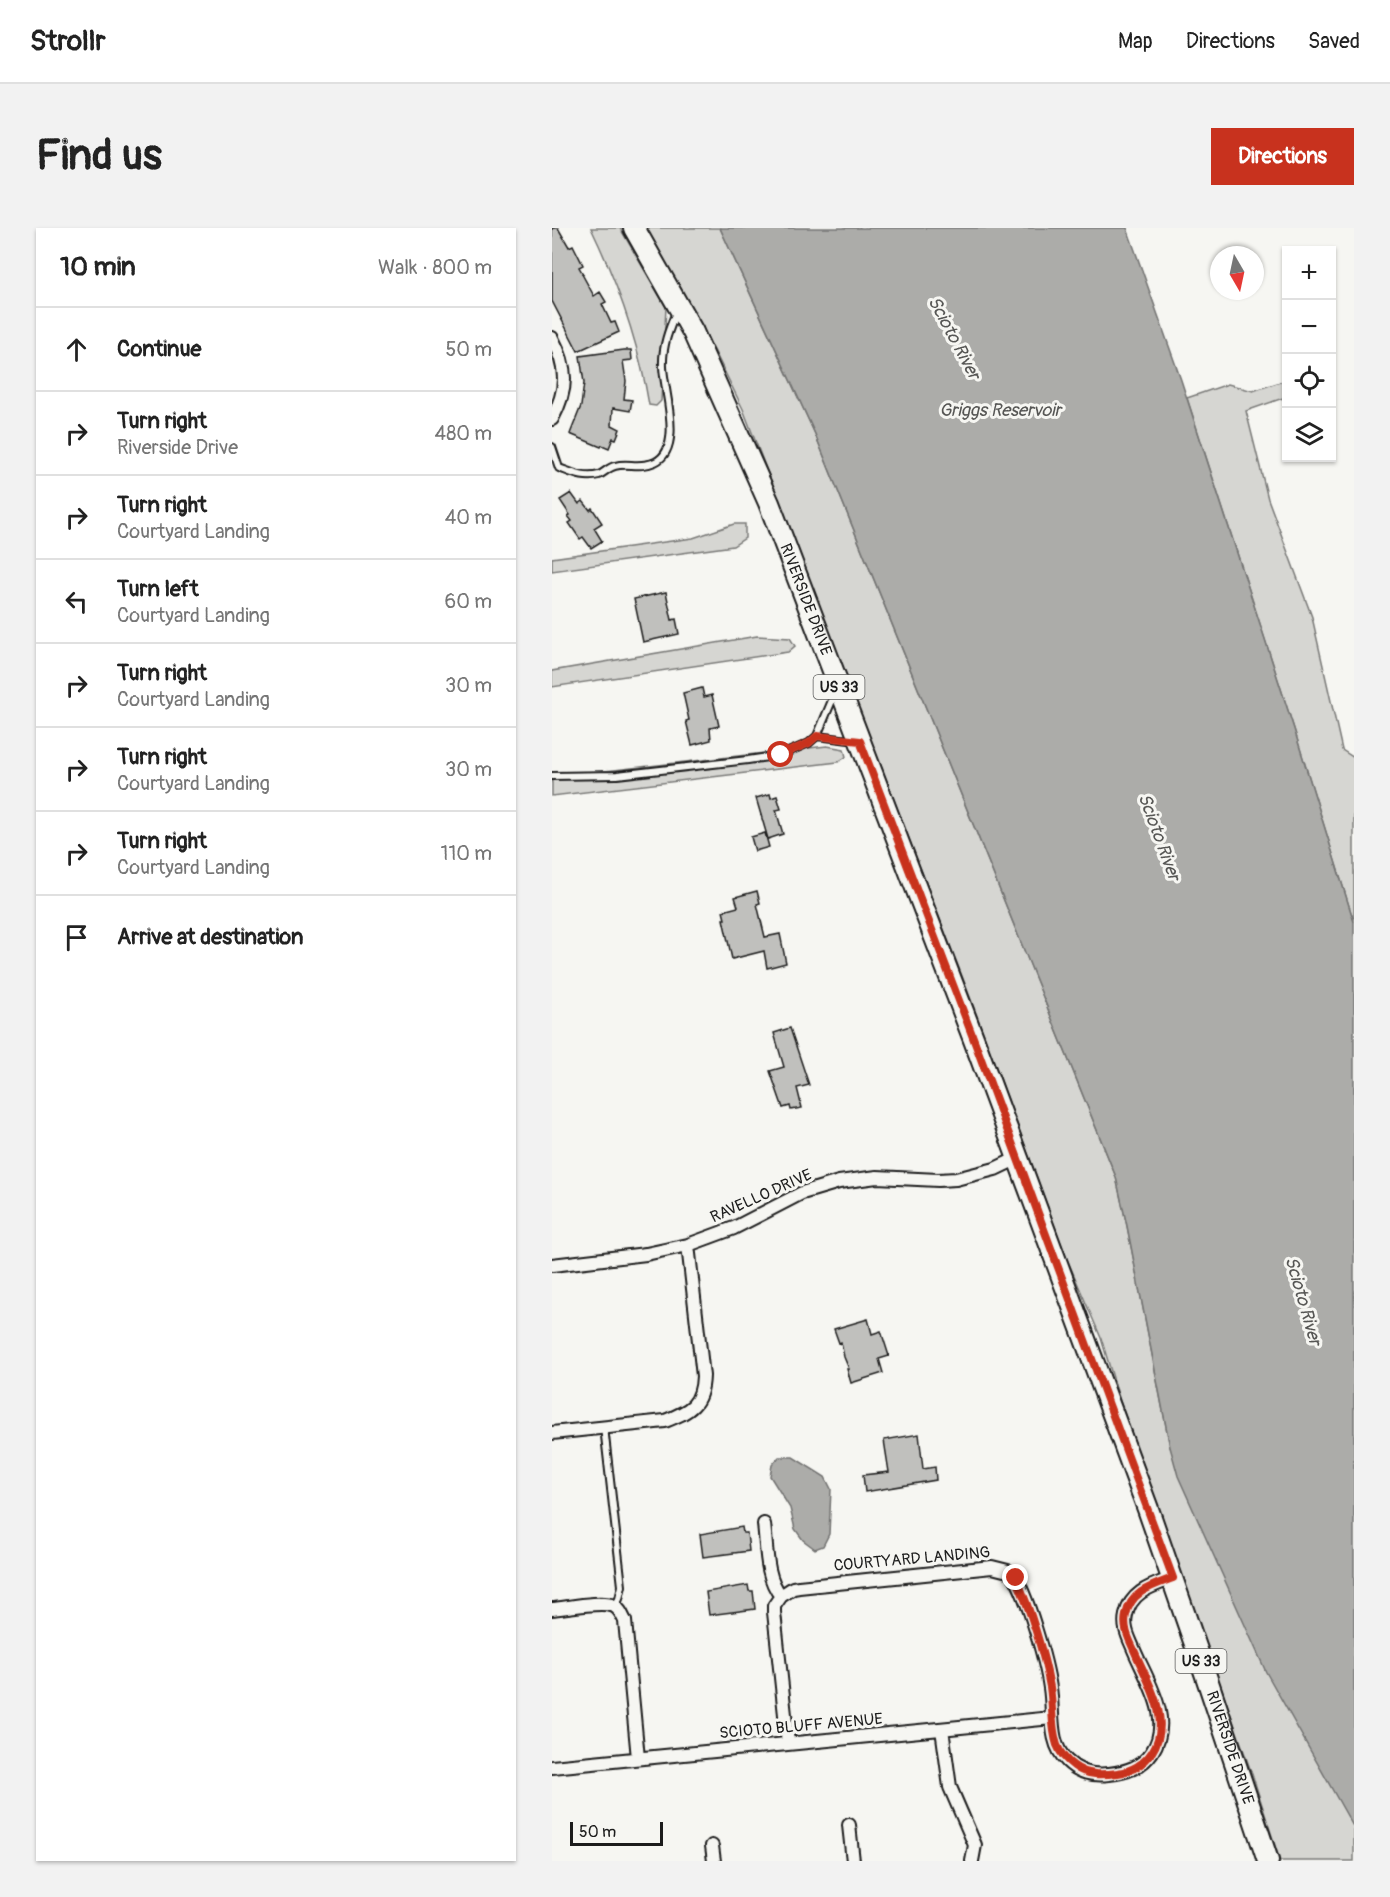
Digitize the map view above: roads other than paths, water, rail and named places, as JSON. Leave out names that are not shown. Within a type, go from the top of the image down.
[{"type":"main road","name":"RIVERSIDE DRIVE","points":[[634,228],[693,332],[769,503],[1018,1158],[1173,1578],[1268,1861]]},
{"type":"street","points":[[552,338],[562,357],[564,385],[560,403],[552,419]]},
{"type":"street","name":"RAVELLO DRIVE","points":[[552,1265],[646,1254],[688,1245],[734,1228],[781,1202],[818,1187],[877,1177],[956,1179],[995,1169],[1018,1158]]},
{"type":"street","points":[[552,1433],[665,1421],[682,1414],[694,1405],[702,1391],[703,1376],[688,1245]]},
{"type":"street","points":[[765,1524],[771,1577],[774,1587],[781,1596],[774,1606],[774,1612],[788,1743]]},
{"type":"street","name":"COURTYARD LANDING","points":[[781,1596],[799,1587],[971,1569],[992,1567],[1012,1572],[1020,1586],[1038,1640],[1050,1688],[1052,1718],[1061,1753],[1081,1772],[1120,1773],[1133,1769],[1149,1756],[1160,1732],[1160,1714],[1126,1632],[1125,1617],[1131,1601],[1143,1589],[1173,1578]]},
{"type":"street","points":[[552,1609],[606,1604],[615,1606],[621,1612],[625,1621],[638,1758]]},
{"type":"street","name":"SCIOTO BLUFF AVENUE","points":[[552,1767],[1052,1718]]},
{"type":"street","points":[[942,1729],[950,1787],[975,1845],[972,1861]]},
{"type":"street","points":[[849,1825],[853,1861]]},
{"type":"street","points":[[712,1846],[714,1861]]},
{"type":"lane","points":[[552,447],[559,468],[584,477],[600,474],[615,465],[640,467],[658,461],[669,448],[670,416],[663,367],[666,336],[678,307]]},
{"type":"lane","points":[[552,776],[616,775],[781,755],[809,743],[817,736],[839,685]]},
{"type":"lane","points":[[817,736],[860,741]]},
{"type":"lane","points":[[604,1427],[622,1586],[615,1606]]},
{"type":"water","name":"Griggs Reservoir","points":[[720,228],[1127,228],[1181,380],[1354,922],[1354,1828],[1266,1672],[1178,1476],[1170,1447],[1116,1177],[815,434]]},
{"type":"water","points":[[779,1457],[793,1457],[825,1477],[831,1489],[829,1534],[823,1546],[815,1549],[803,1540],[795,1529],[790,1508],[770,1476],[772,1465]]},
{"type":"water label","name":"Scioto River","points":[[954,338]]},
{"type":"water label","name":"Scioto River","points":[[1159,837]]},
{"type":"water label","name":"Scioto River","points":[[1303,1301]]}]
